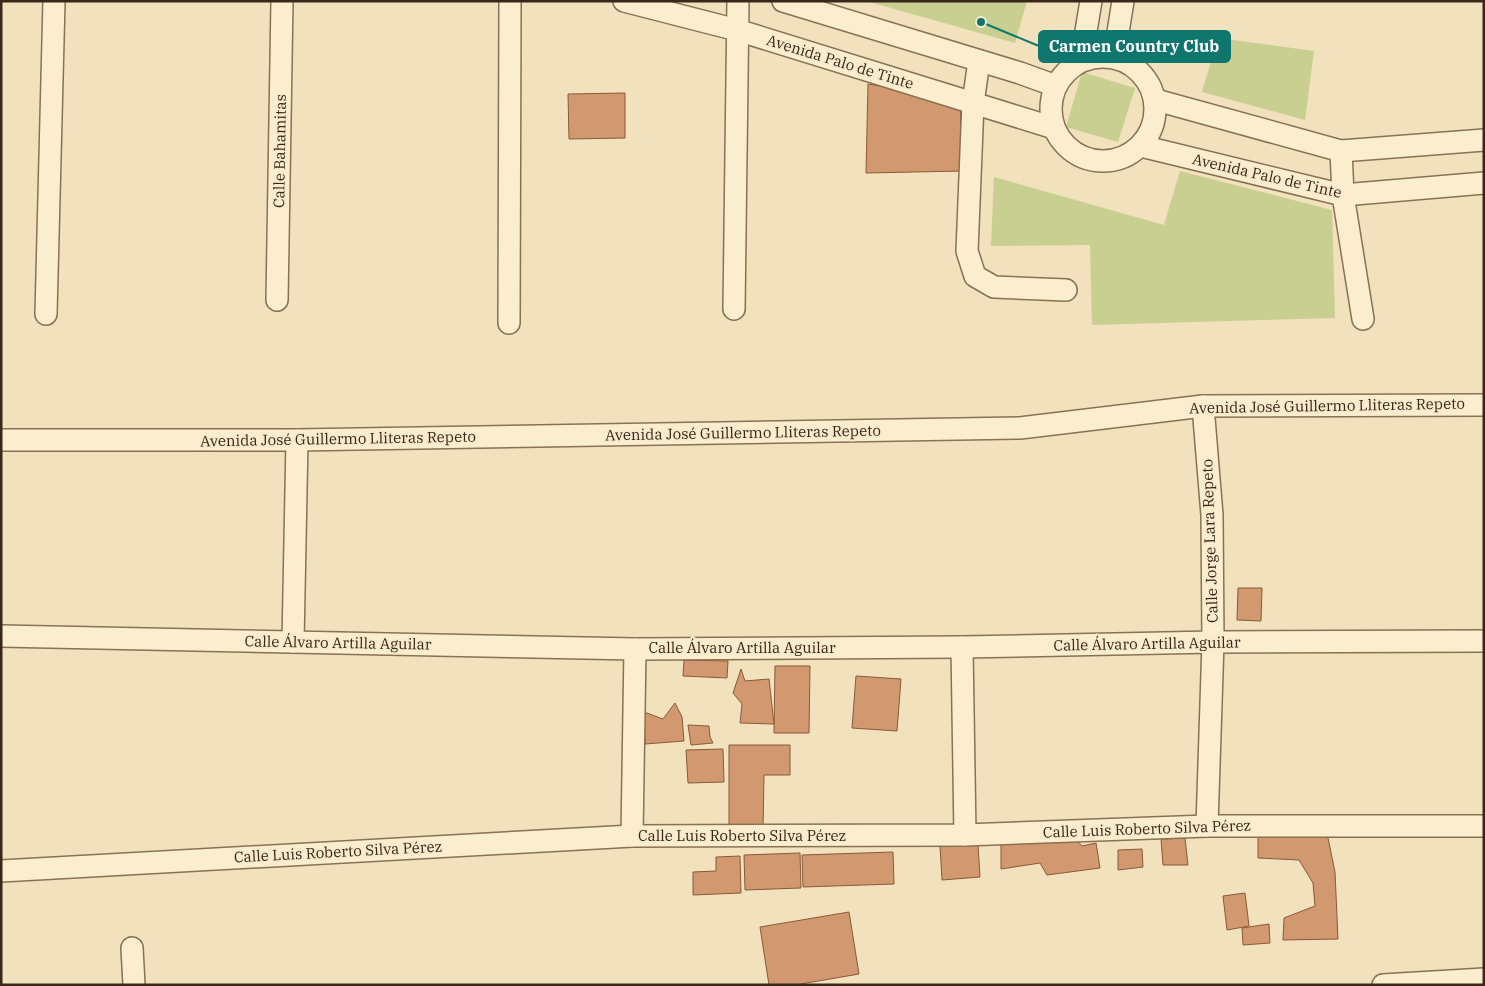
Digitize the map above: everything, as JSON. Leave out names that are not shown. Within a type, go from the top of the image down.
[{"type":"street","points":[[46,314],[54,1]]},
{"type":"street","name":"Calle Bahamitas","points":[[277,300],[282,1]]},
{"type":"street","points":[[509,322],[510,1]]},
{"type":"street","name":"Avenida Palo de Tinte","points":[[624,1],[737,30],[1054,128]]},
{"type":"street","points":[[734,309],[738,1]]},
{"type":"street","points":[[783,1],[1020,73],[1056,86]]},
{"type":"street","points":[[1081,61],[1091,1]]},
{"type":"street","points":[[1114,57],[1124,1]]},
{"type":"street","points":[[1097,56],[1114,57],[1133,65],[1148,80],[1156,100],[1154,125],[1141,146],[1126,157],[1110,162],[1092,161],[1076,154],[1063,143],[1054,128],[1051,107],[1056,86],[1066,71],[1081,61],[1097,56]]},
{"type":"street","points":[[979,61],[973,103],[967,251],[976,276],[994,287],[1066,290]]},
{"type":"street","points":[[1156,100],[1340,151],[1484,140]]},
{"type":"street","name":"Avenida Palo de Tinte","points":[[1141,146],[1343,195],[1484,183]]},
{"type":"street","points":[[1340,151],[1343,195],[1363,319]]},
{"type":"street","name":"Avenida José Guillermo Lliteras Repeto","points":[[1,440],[297,440],[1020,428],[1203,406],[1484,405]]},
{"type":"street","name":"Calle Jorge Lara Repeto","points":[[1203,406],[1212,515],[1213,642],[1207,826]]},
{"type":"street","points":[[293,642],[297,440]]},
{"type":"street","name":"Calle Álvaro Artilla Aguilar","points":[[1,636],[635,649],[962,647],[1213,642],[1484,641]]},
{"type":"street","points":[[962,647],[965,835]]},
{"type":"street","points":[[632,836],[635,649]]},
{"type":"street","name":"Calle Luis Roberto Silva Pérez","points":[[1,871],[632,836],[965,835],[1207,826],[1484,826]]},
{"type":"street","points":[[132,948],[134,985]]},
{"type":"street","points":[[1382,985],[1450,983],[1484,979]]},
{"type":"green space","points":[[866,1],[1027,1],[1015,43]]},
{"type":"green space","points":[[1218,38],[1314,51],[1305,120],[1202,92]]},
{"type":"green space","points":[[1082,72],[1135,88],[1118,142],[1066,127]]},
{"type":"green space","points":[[1180,171],[1332,210],[1335,318],[1092,325],[1090,245],[991,246],[994,177],[1164,225]]},
{"type":"building","points":[[868,84],[960,99],[962,171],[866,173]]},
{"type":"building","points":[[625,93],[625,138],[569,139],[568,94]]},
{"type":"building","points":[[1238,588],[1262,588],[1261,621],[1237,620]]},
{"type":"building","points":[[684,660],[728,661],[727,678],[683,676]]},
{"type":"building","points":[[775,666],[810,666],[809,733],[774,733]]},
{"type":"building","points":[[741,669],[745,681],[769,679],[774,724],[740,723],[742,704],[733,693]]},
{"type":"building","points":[[856,676],[901,679],[897,731],[852,728]]},
{"type":"building","points":[[675,703],[682,717],[684,741],[645,744],[644,712],[663,719]]},
{"type":"building","points":[[688,725],[709,726],[710,737],[713,743],[691,745]]},
{"type":"building","points":[[729,745],[790,745],[790,775],[764,775],[763,830],[729,830]]},
{"type":"building","points":[[723,749],[724,782],[688,783],[686,750]]},
{"type":"building","points":[[1327,833],[1335,872],[1338,939],[1283,940],[1284,918],[1315,906],[1313,883],[1299,860],[1258,858],[1258,834]]},
{"type":"building","points":[[1074,837],[1082,846],[1096,843],[1100,868],[1047,875],[1040,863],[1001,869],[1001,839]]},
{"type":"building","points":[[1185,838],[1188,865],[1163,865],[1161,839]]},
{"type":"building","points":[[978,844],[980,877],[942,880],[940,846]]},
{"type":"building","points":[[1142,849],[1143,867],[1118,870],[1118,850]]},
{"type":"building","points":[[893,852],[894,884],[803,887],[802,855]]},
{"type":"building","points":[[800,853],[801,888],[745,890],[744,855]]},
{"type":"building","points":[[740,856],[741,893],[693,895],[693,872],[716,871],[716,857]]},
{"type":"building","points":[[1245,893],[1249,926],[1227,930],[1223,896]]},
{"type":"building","points":[[849,912],[859,974],[795,985],[769,985],[760,927]]},
{"type":"building","points":[[1269,924],[1270,943],[1243,945],[1242,928]]},
{"type":"place","name":"Carmen Country Club","points":[[981,22]]}]
